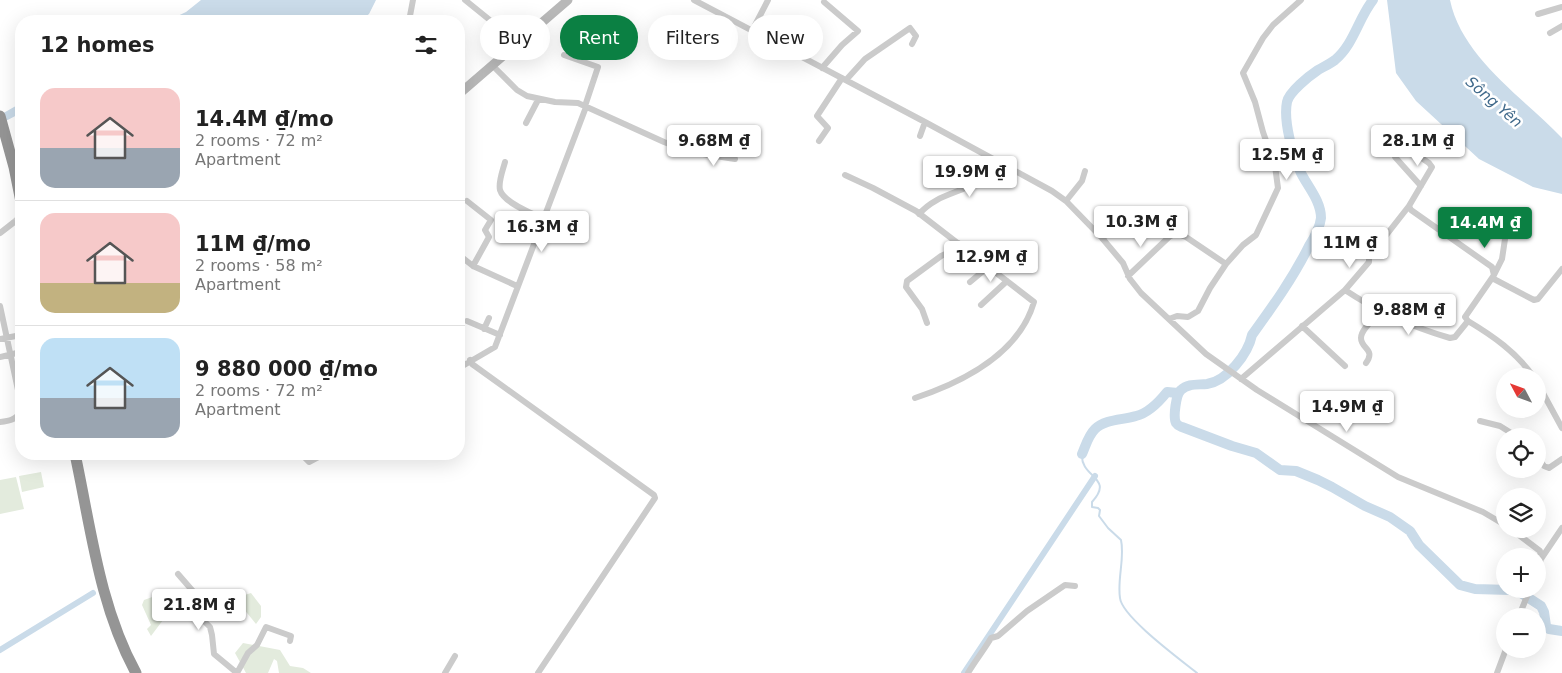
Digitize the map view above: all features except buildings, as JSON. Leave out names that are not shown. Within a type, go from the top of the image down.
[{"type":"highway","points":[[0,116],[15,175]]},
{"type":"highway","points":[[76,460],[94,549],[113,623],[136,673]]},
{"type":"main road","points":[[550,16],[568,0]]},
{"type":"main road","points":[[465,89],[498,60]]},
{"type":"street","points":[[410,15],[413,0]]},
{"type":"street","points":[[465,0],[484,15]]},
{"type":"street","points":[[694,0],[748,29]]},
{"type":"street","points":[[760,15],[768,0]]},
{"type":"street","points":[[1169,319],[1177,316],[1188,316],[1198,311],[1226,264],[1243,245],[1256,235],[1278,188],[1275,166],[1262,132],[1255,102],[1242,73],[1263,38],[1294,3],[1301,0]]},
{"type":"street","points":[[822,68],[842,45],[858,31],[824,2]]},
{"type":"street","points":[[1538,14],[1562,7]]},
{"type":"street","points":[[1550,33],[1562,26]]},
{"type":"street","points":[[820,141],[828,128],[817,116],[844,79],[865,59],[910,28],[916,36],[912,44]]},
{"type":"street","points":[[465,364],[495,346],[544,219],[586,106],[598,66],[579,60]]},
{"type":"street","points":[[807,60],[1052,191],[1066,201],[1102,238],[1123,264],[1128,276],[1141,293],[1206,354],[1239,378],[1398,477],[1483,512],[1496,520]]},
{"type":"street","points":[[492,65],[517,90],[527,96],[538,100],[578,103],[690,152],[735,160]]},
{"type":"street","points":[[526,123],[538,100]]},
{"type":"street","points":[[920,136],[925,122]]},
{"type":"street","points":[[1239,378],[1345,290],[1369,262],[1370,257],[1409,206],[1421,186],[1432,167],[1429,162],[1404,146],[1399,148],[1395,153],[1395,157],[1421,186]]},
{"type":"street","points":[[919,214],[936,199],[977,183],[990,170],[995,160]]},
{"type":"street","points":[[505,162],[500,184],[500,190],[503,195],[509,201],[544,219]]},
{"type":"street","points":[[1066,201],[1082,180],[1085,171]]},
{"type":"street","points":[[845,175],[873,188],[919,214],[1034,302],[1031,314],[1020,333],[985,365],[952,384],[915,398]]},
{"type":"street","points":[[467,201],[491,220],[485,230],[489,237],[473,266]]},
{"type":"street","points":[[1409,206],[1411,210],[1492,267],[1493,276]]},
{"type":"street","points":[[1102,238],[1121,225],[1128,215],[1135,210]]},
{"type":"street","points":[[0,233],[13,223]]},
{"type":"street","points":[[1128,276],[1175,233],[1180,234],[1226,264]]},
{"type":"street","points":[[1505,239],[1502,259],[1493,276],[1465,317],[1502,343],[1527,368]]},
{"type":"street","points":[[927,323],[922,309],[906,287],[907,281],[941,256],[959,248],[958,243]]},
{"type":"street","points":[[465,260],[473,266],[517,286]]},
{"type":"street","points":[[970,282],[988,267]]},
{"type":"street","points":[[1493,276],[1534,300],[1538,299],[1562,269]]},
{"type":"street","points":[[981,305],[1006,282]]},
{"type":"street","points":[[1345,290],[1380,312],[1450,338],[1455,337],[1468,320]]},
{"type":"street","points":[[0,306],[3,338],[10,354],[15,377]]},
{"type":"street","points":[[1366,363],[1370,354],[1362,342],[1361,336],[1380,312]]},
{"type":"street","points":[[484,329],[489,318]]},
{"type":"street","points":[[468,322],[500,335]]},
{"type":"street","points":[[1302,326],[1345,366]]},
{"type":"street","points":[[0,357],[15,353]]},
{"type":"street","points":[[470,360],[472,364],[568,432],[654,495],[655,498],[538,673]]},
{"type":"street","points":[[1546,399],[1562,428]]},
{"type":"street","points":[[0,422],[15,418]]},
{"type":"street","points":[[1480,421],[1503,428]]},
{"type":"street","points":[[1546,467],[1549,468],[1562,458]]},
{"type":"street","points":[[1546,552],[1562,528]]},
{"type":"street","points":[[1523,538],[1536,548]]},
{"type":"street","points":[[178,574],[198,597],[192,609],[210,627],[214,654],[237,673],[248,653],[257,645],[266,627],[291,636],[290,641]]},
{"type":"street","points":[[968,673],[974,663],[980,658],[991,638],[998,636],[1026,611],[1065,585],[1075,586]]},
{"type":"street","points":[[445,673],[456,656]]},
{"type":"street","points":[[1497,673],[1503,658]]},
{"type":"shaded area","points":[[41,472],[44,487],[22,492],[19,476]]},
{"type":"shaded area","points":[[16,477],[24,509],[0,514],[0,480]]},
{"type":"shaded area","points":[[251,593],[261,606],[261,617],[256,624],[243,608],[238,597]]},
{"type":"shaded area","points":[[155,596],[166,616],[151,636],[147,629],[151,625],[142,605],[144,600]]},
{"type":"shaded area","points":[[243,643],[280,650],[290,666],[303,668],[311,673],[279,673],[277,661],[274,659],[268,673],[246,673],[235,653]]},
{"type":"water","points":[[201,0],[376,0],[368,15],[180,15]]},
{"type":"water","name":"Sông Yên","points":[[1387,0],[1450,0],[1457,21],[1467,40],[1481,59],[1496,76],[1562,138],[1562,194],[1533,187],[1479,159],[1416,101],[1396,73]]},
{"type":"water","points":[[15,106],[15,116],[0,124],[0,115]]},
{"type":"waterway","points":[[1373,0],[1347,47],[1333,61],[1318,70],[1295,89],[1287,102],[1286,119],[1292,148],[1301,173],[1319,206],[1321,218],[1316,232],[1303,258],[1275,303],[1252,335],[1246,350],[1236,366],[1215,382],[1190,385],[1181,390],[1176,401],[1175,420],[1179,426],[1256,453],[1280,470],[1296,471],[1318,480],[1365,506],[1390,517],[1410,531],[1419,545],[1460,585],[1475,589],[1510,590],[1521,593],[1541,606],[1546,626],[1549,629],[1562,631]]},
{"type":"waterway","points":[[1082,454],[1087,441],[1099,426],[1104,423],[1141,415],[1161,400],[1167,392],[1178,393]]},
{"type":"waterway","points":[[1082,454],[1086,468],[1100,487],[1098,494],[1092,502],[1092,507],[1100,510],[1099,516],[1121,540],[1122,554],[1119,591],[1123,606],[1153,638],[1197,673]]},
{"type":"waterway","points":[[964,673],[1095,476]]},
{"type":"waterway","points":[[0,650],[93,593]]}]
